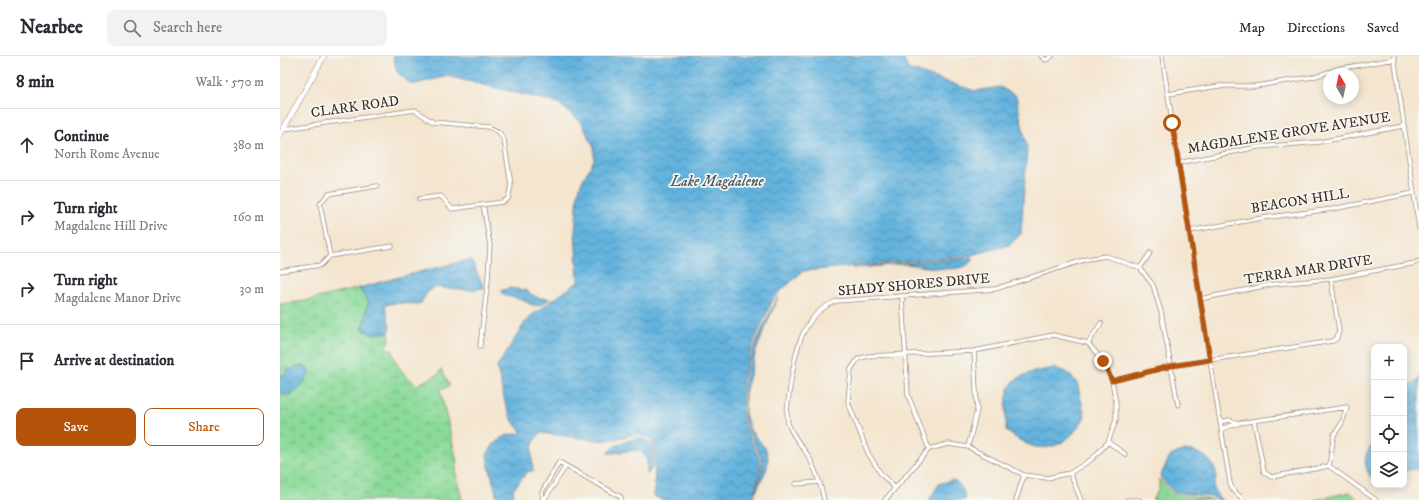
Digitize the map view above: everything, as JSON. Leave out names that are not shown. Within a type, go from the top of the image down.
[{"type":"street","points":[[280,135],[324,56]]},
{"type":"street","points":[[1041,56],[1046,60],[1052,56]]},
{"type":"street","points":[[1162,56],[1230,483],[1233,490],[1244,500]]},
{"type":"street","points":[[1168,94],[1219,86],[1256,86],[1312,77],[1342,68],[1394,58],[1419,228]]},
{"type":"street","name":"CLARK ROAD","points":[[284,128],[405,110],[415,110],[433,122],[489,127],[499,132],[504,140],[511,192],[508,199],[502,202],[452,209],[441,196],[419,198]]},
{"type":"street","name":"MAGDALENE GROVE AVENUE","points":[[1178,163],[1258,147],[1320,142],[1403,126]]},
{"type":"street","points":[[330,256],[320,204],[328,194],[377,186]]},
{"type":"street","name":"BEACON HILL","points":[[1189,231],[1262,218],[1333,209],[1414,192]]},
{"type":"street","points":[[480,346],[488,279],[490,245],[483,204]]},
{"type":"street","points":[[280,271],[321,265],[330,256],[392,246]]},
{"type":"street","points":[[1150,253],[1140,268],[1153,285],[1161,312],[1178,405]]},
{"type":"street","name":"SHADY SHORES DRIVE","points":[[824,500],[820,482],[808,457],[790,428],[787,417],[794,363],[802,337],[816,314],[832,303],[851,299],[995,290],[1087,259],[1106,256],[1140,268]]},
{"type":"street","name":"TERRA MAR DRIVE","points":[[1200,299],[1274,284],[1331,279],[1419,261]]},
{"type":"street","points":[[1112,381],[1171,366],[1332,341],[1337,338],[1339,331],[1331,279]]},
{"type":"street","points":[[902,296],[909,400],[929,449]]},
{"type":"street","points":[[1088,343],[1101,323]]},
{"type":"street","points":[[885,500],[929,449],[948,444],[968,447],[1024,475],[1047,478],[1070,473],[1092,459],[1108,442],[1116,420],[1112,381],[1103,361],[1088,343],[1053,335],[974,351],[905,354],[864,357],[858,359],[851,369],[847,398],[868,453],[881,474],[895,488]]},
{"type":"street","points":[[968,447],[977,410],[974,351]]},
{"type":"street","points":[[1221,429],[1240,423],[1347,407],[1342,423],[1334,435],[1329,466]]},
{"type":"street","points":[[1220,422],[1229,420],[1240,423]]},
{"type":"street","points":[[1254,421],[1264,472],[1271,476],[1329,466],[1376,500]]},
{"type":"street","points":[[1108,442],[1125,454]]},
{"type":"street","points":[[544,500],[542,492],[559,462],[621,498],[621,500]]},
{"type":"street","points":[[544,500],[566,466]]},
{"type":"street","points":[[1070,473],[1081,500]]},
{"type":"street","points":[[1016,500],[1024,475]]},
{"type":"street","points":[[795,484],[820,482]]},
{"type":"street","points":[[1127,500],[1140,500]]},
{"type":"green space","points":[[359,288],[368,302],[363,329],[371,334],[389,332],[390,339],[385,347],[393,351],[398,366],[417,385],[439,374],[441,369],[450,386],[440,389],[457,462],[456,473],[462,500],[280,500],[280,393],[289,395],[300,387],[302,366],[295,367],[280,376],[280,304],[305,301]]},
{"type":"green space","points":[[1159,479],[1172,494],[1214,500],[1152,500],[1159,489]]},
{"type":"green space","points":[[1350,492],[1358,500],[1314,500]]},
{"type":"water","name":"Lake Magdalene","points":[[393,56],[902,56],[908,69],[975,91],[1000,87],[1016,96],[1027,148],[1021,234],[1010,245],[972,255],[803,271],[774,297],[754,341],[742,383],[743,423],[761,463],[753,500],[662,500],[654,496],[655,467],[653,441],[638,434],[603,441],[541,433],[533,445],[533,471],[527,472],[513,490],[514,500],[497,500],[487,455],[496,442],[500,439],[509,435],[520,434],[521,431],[511,418],[508,410],[497,367],[528,318],[578,282],[575,231],[578,194],[581,183],[594,160],[594,148],[581,122],[558,103],[447,76],[412,85],[397,72]]},
{"type":"water","points":[[971,257],[974,260],[967,265],[949,269],[901,264],[852,268]]},
{"type":"water","points":[[471,259],[484,288],[468,290],[435,287],[427,293],[421,303],[395,303],[385,305],[390,327],[389,332],[371,334],[363,329],[368,302],[359,288]]},
{"type":"water","points":[[509,288],[525,290],[536,297],[550,299],[537,306],[517,298],[503,295],[501,291]]},
{"type":"water","points":[[778,296],[756,351],[745,394],[745,413],[750,430],[766,449],[768,457],[767,468],[756,492],[763,462],[745,423],[744,383],[756,342]]},
{"type":"water","points":[[300,366],[308,368],[310,373],[300,387],[289,395],[280,393],[280,376],[284,375],[287,370]]},
{"type":"water","points":[[1055,368],[1067,372],[1077,383],[1085,416],[1072,435],[1059,444],[1044,448],[1032,446],[1006,431],[1006,402],[1008,392],[1011,384],[1026,374]]},
{"type":"water","points":[[1419,377],[1419,469],[1407,471],[1407,386],[1418,381]]},
{"type":"water","points":[[638,437],[651,443],[653,467],[647,474],[647,459],[641,451],[607,453],[615,446]]},
{"type":"water","points":[[1371,447],[1371,477],[1365,463],[1368,451]]},
{"type":"water","points":[[1184,450],[1199,453],[1211,462],[1216,472],[1214,488],[1217,495],[1222,500],[1217,500],[1213,497],[1173,492],[1160,477],[1170,456]]},
{"type":"water","points":[[952,480],[958,483],[962,488],[965,500],[929,500],[939,484]]},
{"type":"route","points":[[1103,361],[1112,381],[1171,366],[1210,360],[1172,123]]}]
